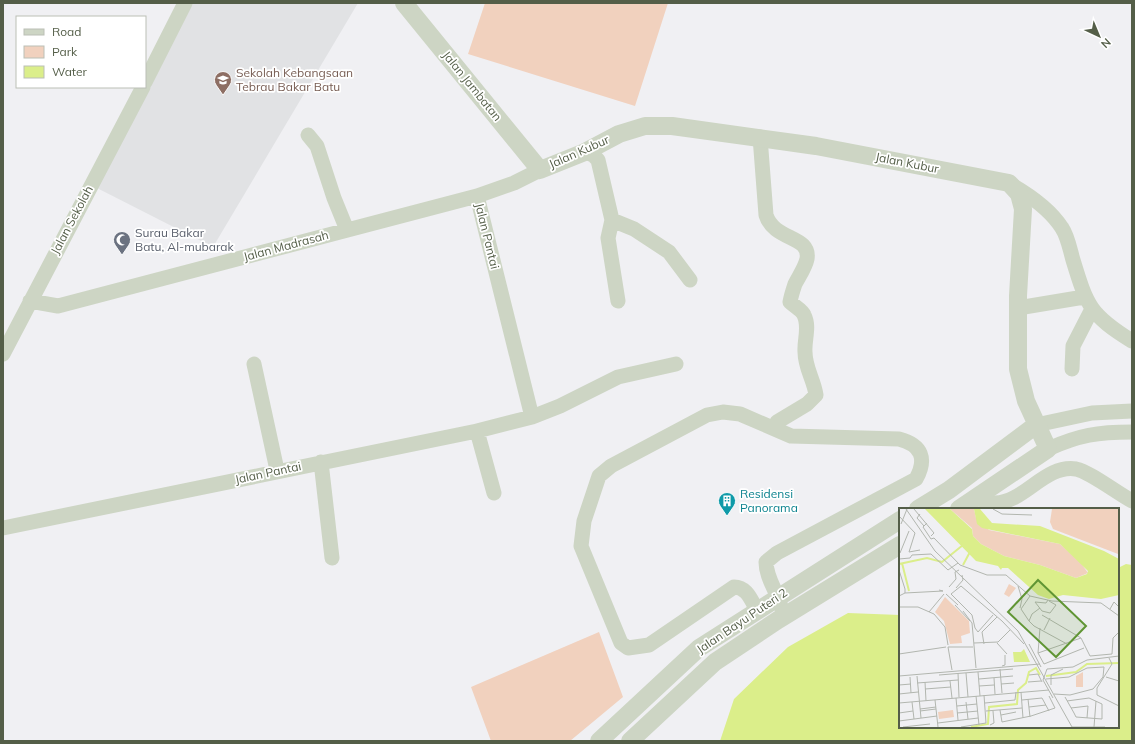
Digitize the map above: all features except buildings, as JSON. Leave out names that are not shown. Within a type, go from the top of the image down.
[{"type":"street","points":[[146,80],[185,3]]},
{"type":"street","name":"Jalan Jambatan","points":[[404,3],[540,170]]},
{"type":"street","name":"Jalan Sekolah","points":[[3,354],[141,88]]},
{"type":"street","name":"Jalan Kubur","points":[[540,170],[585,152],[619,134],[645,126],[672,126],[760,137],[816,146],[1010,183]]},
{"type":"street","points":[[308,135],[317,146],[334,198],[347,230]]},
{"type":"street","points":[[760,137],[766,215],[768,222],[772,228],[803,244],[808,252],[807,261],[795,286],[790,302],[804,314],[806,325],[805,352],[808,371],[815,386],[816,395],[807,404],[777,422]]},
{"type":"street","points":[[585,152],[593,155],[598,160],[612,220],[608,238],[618,301]]},
{"type":"street","name":"Jalan Madrasah","points":[[30,302],[58,306],[477,196],[514,183],[540,170]]},
{"type":"street","points":[[1010,183],[1032,196],[1051,214],[1064,230],[1088,303],[1111,328],[1132,341]]},
{"type":"street","points":[[1010,183],[1019,194],[1023,209],[1018,308],[1018,369],[1026,401],[1036,426],[1048,449]]},
{"type":"street","name":"Jalan Pantai","points":[[477,196],[532,417]]},
{"type":"street","points":[[612,220],[634,229],[669,252],[690,280]]},
{"type":"street","points":[[1018,308],[1088,303]]},
{"type":"street","points":[[1072,370],[1074,346],[1088,303]]},
{"type":"street","points":[[254,364],[278,470]]},
{"type":"street","name":"Jalan Pantai","points":[[3,528],[278,470],[477,431],[532,417],[560,406],[618,377],[676,364]]},
{"type":"street","points":[[920,508],[948,490],[1036,426],[1092,413],[1132,411]]},
{"type":"street","points":[[757,610],[745,590],[741,587],[734,587],[649,645],[628,648],[621,643],[581,546],[584,521],[599,476],[611,466],[707,415],[723,412],[740,414],[792,436],[899,439],[909,442],[917,448],[921,457],[922,468],[916,479],[777,553],[766,562],[766,572],[778,597],[781,608],[778,620]]},
{"type":"street","points":[[477,431],[494,493]]},
{"type":"street","points":[[961,508],[1048,449],[1066,441],[1098,432],[1132,432]]},
{"type":"street","points":[[321,462],[332,558]]},
{"type":"street","points":[[977,498],[994,503],[1009,500],[1042,479],[1066,468],[1078,469],[1132,501]]},
{"type":"street","name":"Jalan Bayu Puteri 2","points":[[599,741],[699,648],[899,521]]},
{"type":"street","name":"Jalan Bayu Puteri 2","points":[[630,741],[715,662],[778,620],[899,546]]},
{"type":"shaded area","name":"Sekolah Kebangsaan Tebrau Bakar Batu","points":[[192,3],[358,3],[213,247],[95,187]]},
{"type":"green space","points":[[485,3],[668,3],[635,106],[468,54]]},
{"type":"green space","points":[[599,632],[623,697],[570,741],[491,741],[471,687]]},
{"type":"water","points":[[1126,564],[1132,565],[1132,741],[720,741],[734,699],[788,647],[848,613],[899,615],[899,728],[1119,728],[1119,568]]},
{"type":"place","name":"Sekolah Kebangsaan Tebrau Bakar Batu","points":[[223,95]]},
{"type":"place","name":"Surau Bakar Batu, Al-mubarak","points":[[122,255]]},
{"type":"place","name":"Residensi Panorama","points":[[727,516]]}]
